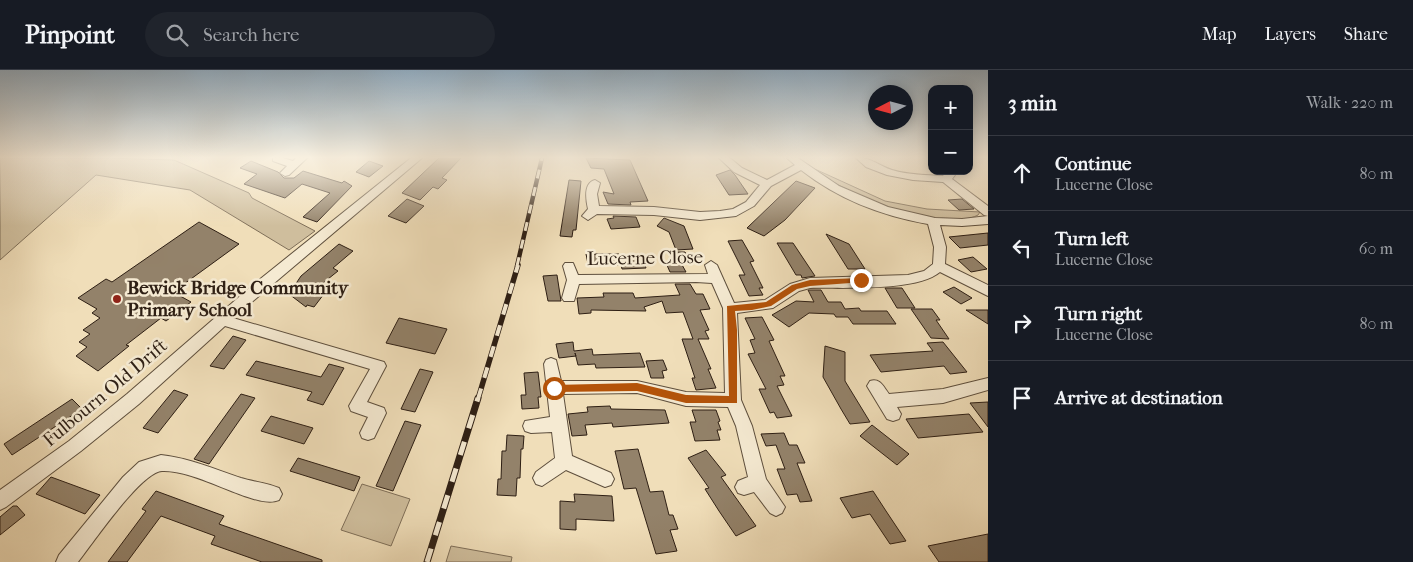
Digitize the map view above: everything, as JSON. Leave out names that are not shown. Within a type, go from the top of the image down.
[{"type":"street","name":"Fulbourn Old Drift","points":[[3,494],[133,399],[259,287],[389,181]]},
{"type":"street","points":[[761,181],[767,184]]},
{"type":"street","points":[[595,183],[591,194],[591,213],[654,211],[700,216],[736,212],[750,204],[767,184],[773,181]]},
{"type":"street","points":[[826,181],[856,199],[883,210],[933,221],[965,223],[988,220]]},
{"type":"street","points":[[956,181],[988,212]]},
{"type":"street","points":[[730,308],[768,304],[795,286],[810,283],[908,280],[928,275],[938,266],[940,246],[933,221]]},
{"type":"street","name":"Lucerne Close","points":[[711,265],[730,308],[733,330],[731,354],[733,400],[744,426],[751,485],[776,507]]},
{"type":"street","name":"Lucerne Close","points":[[568,298],[573,280],[569,266]]},
{"type":"street","points":[[938,266],[988,291]]},
{"type":"street","name":"Lucerne Close","points":[[573,280],[696,277],[717,279]]},
{"type":"street","points":[[223,320],[379,366],[356,406],[378,413],[368,433]]},
{"type":"street","points":[[551,364],[564,461]]},
{"type":"street","points":[[875,386],[889,408],[988,384]]},
{"type":"street","points":[[554,388],[637,387],[686,399],[733,400]]},
{"type":"street","points":[[532,426],[559,424]]},
{"type":"street","points":[[542,478],[564,461]]},
{"type":"street","points":[[564,461],[605,479]]},
{"type":"street","points":[[66,562],[129,483],[145,468],[162,463],[179,466],[244,488],[274,494]]},
{"type":"shaded area","points":[[0,181],[89,181],[0,260]]},
{"type":"shaded area","points":[[133,181],[222,181],[249,193],[252,198],[315,231],[289,250],[190,190]]},
{"type":"shaded area","points":[[832,181],[841,181],[885,201],[927,209],[980,212],[974,217],[966,219],[926,217],[875,202]]},
{"type":"shaded area","points":[[362,484],[410,499],[391,546],[341,530]]},
{"type":"shaded area","points":[[451,546],[512,557],[511,562],[446,562]]},
{"type":"building","points":[[248,181],[335,181],[342,183],[344,181],[352,186],[317,222],[303,217],[330,193],[302,184],[285,198],[244,184]]},
{"type":"building","points":[[415,181],[446,181],[438,189],[433,187],[420,200],[402,193]]},
{"type":"building","points":[[569,181],[581,181],[576,230],[573,230],[572,237],[560,236]]},
{"type":"building","points":[[609,181],[639,181],[648,201],[630,202],[631,205],[608,204],[603,192],[614,194]]},
{"type":"building","points":[[720,181],[739,181],[748,194],[729,195]]},
{"type":"building","points":[[796,181],[815,188],[785,220],[764,236],[747,228]]},
{"type":"building","points":[[407,199],[424,206],[406,223],[388,216]]},
{"type":"building","points":[[962,199],[974,209],[959,210],[948,200]]},
{"type":"building","points":[[613,216],[636,217],[640,227],[611,229],[607,219],[614,218]]},
{"type":"building","points":[[664,218],[684,226],[693,249],[676,250],[669,232],[657,226]]},
{"type":"building","points":[[199,222],[239,244],[173,292],[191,302],[166,321],[161,318],[126,345],[129,346],[98,371],[76,356],[87,347],[79,342],[90,334],[83,330],[100,318],[92,313],[97,309],[78,298],[106,279],[112,282]]},
{"type":"building","points":[[988,233],[988,245],[960,248],[949,237]]},
{"type":"building","points":[[826,234],[849,244],[865,269],[848,269]]},
{"type":"building","points":[[742,240],[754,261],[750,262],[763,288],[759,288],[763,295],[749,296],[739,275],[745,275],[728,241]]},
{"type":"building","points":[[777,243],[793,243],[815,276],[802,278],[801,275],[796,275]]},
{"type":"building","points":[[339,244],[353,251],[333,268],[338,271],[318,287],[327,290],[314,307],[307,305],[306,307],[289,294],[301,276]]},
{"type":"building","points":[[671,252],[685,252],[690,262],[681,263],[686,272],[670,272],[666,263],[675,263]]},
{"type":"building","points":[[586,254],[642,255],[646,268],[622,269],[621,265],[588,264]]},
{"type":"building","points":[[973,257],[987,269],[971,272],[958,260]]},
{"type":"building","points":[[557,275],[561,301],[548,301],[543,276]]},
{"type":"building","points":[[675,284],[690,284],[696,294],[703,294],[710,309],[700,310],[709,330],[705,331],[709,339],[698,339],[711,369],[708,369],[716,388],[696,390],[692,378],[695,378],[682,339],[693,339],[683,312],[666,313],[662,301],[644,307],[646,311],[591,310],[591,313],[579,314],[577,298],[604,297],[603,293],[633,293],[635,298],[680,295]]},
{"type":"building","points":[[954,287],[972,298],[961,304],[943,292]]},
{"type":"building","points":[[885,288],[902,288],[915,308],[897,308]]},
{"type":"building","points":[[808,290],[821,290],[828,302],[841,302],[845,309],[859,308],[861,311],[887,311],[896,324],[853,324],[848,317],[836,317],[834,314],[809,313],[789,327],[772,315],[796,301],[814,302]]},
{"type":"building","points":[[911,309],[932,309],[940,320],[936,320],[949,339],[931,338]]},
{"type":"building","points":[[966,310],[988,310],[988,324]]},
{"type":"building","points":[[762,317],[774,340],[769,341],[785,376],[780,376],[784,385],[777,386],[792,416],[777,418],[774,412],[770,413],[759,389],[766,389],[748,354],[755,353],[750,340],[755,339],[745,318]]},
{"type":"building","points":[[399,318],[447,329],[435,354],[386,343]]},
{"type":"building","points":[[233,336],[246,340],[224,369],[210,366]]},
{"type":"building","points":[[573,342],[574,351],[592,349],[593,355],[640,353],[645,367],[596,368],[595,364],[578,365],[576,356],[559,358],[556,344]]},
{"type":"building","points":[[943,342],[967,372],[950,374],[944,366],[881,372],[870,355],[933,351],[927,343]]},
{"type":"building","points":[[825,346],[845,352],[845,381],[870,422],[850,424],[841,409],[823,377]]},
{"type":"building","points":[[663,360],[667,370],[662,371],[664,378],[651,378],[646,361]]},
{"type":"building","points":[[256,361],[321,377],[329,364],[344,368],[323,405],[307,400],[312,392],[246,375]]},
{"type":"building","points":[[420,369],[433,372],[415,412],[401,409]]},
{"type":"building","points":[[538,372],[541,397],[538,397],[539,408],[522,409],[521,395],[526,395],[524,373]]},
{"type":"building","points":[[174,390],[188,395],[158,433],[143,428]]},
{"type":"building","points":[[241,394],[255,398],[209,464],[194,459]]},
{"type":"building","points":[[72,399],[82,409],[12,455],[4,444]]},
{"type":"building","points":[[988,402],[988,427],[970,403]]},
{"type":"building","points":[[610,406],[611,409],[665,410],[669,423],[613,427],[612,423],[585,425],[587,435],[572,436],[568,414],[588,412],[587,407]]},
{"type":"building","points":[[692,410],[716,410],[720,421],[718,422],[721,430],[717,430],[720,440],[695,441],[690,422],[696,422]]},
{"type":"building","points":[[969,414],[983,432],[918,438],[906,419]]},
{"type":"building","points":[[271,416],[313,428],[304,444],[261,431]]},
{"type":"building","points":[[405,421],[421,425],[393,491],[376,486]]},
{"type":"building","points":[[872,425],[909,454],[897,465],[860,436]]},
{"type":"building","points":[[784,433],[789,445],[797,445],[805,463],[797,463],[812,501],[800,502],[797,494],[787,495],[777,469],[785,469],[776,445],[766,446],[761,434]]},
{"type":"building","points":[[507,435],[524,436],[523,449],[521,449],[520,478],[517,478],[516,496],[497,495],[498,479],[501,479],[502,451],[506,451]]},
{"type":"building","points":[[638,449],[650,492],[663,491],[669,515],[673,515],[678,529],[670,530],[677,551],[656,554],[636,488],[624,489],[615,451]]},
{"type":"building","points":[[706,450],[726,475],[721,477],[756,526],[736,536],[705,489],[709,488],[688,458]]},
{"type":"building","points":[[298,458],[360,477],[354,491],[290,471]]},
{"type":"building","points":[[51,477],[100,495],[85,514],[36,494]]},
{"type":"building","points":[[156,491],[224,516],[219,524],[322,560],[322,562],[262,562],[211,544],[215,536],[161,516],[127,562],[108,562],[146,511],[142,509]]},
{"type":"building","points":[[873,491],[906,541],[890,544],[870,514],[852,518],[840,498]]},
{"type":"building","points":[[574,494],[612,496],[614,521],[576,519],[576,530],[560,529],[560,501],[575,502]]},
{"type":"building","points":[[13,506],[17,506],[25,515],[0,535],[0,517]]},
{"type":"building","points":[[988,534],[988,562],[939,562],[928,546]]},
{"type":"railway","points":[[517,266],[537,181]]},
{"type":"railway","points":[[478,399],[518,265]]},
{"type":"railway","points":[[427,562],[478,398]]},
{"type":"place","name":"Bewick Bridge Community Primary School","points":[[117,299]]},
{"type":"route","points":[[554,388],[637,387],[686,399],[733,400],[731,354],[733,330],[730,308],[768,304],[795,286],[827,281],[861,280]]}]
